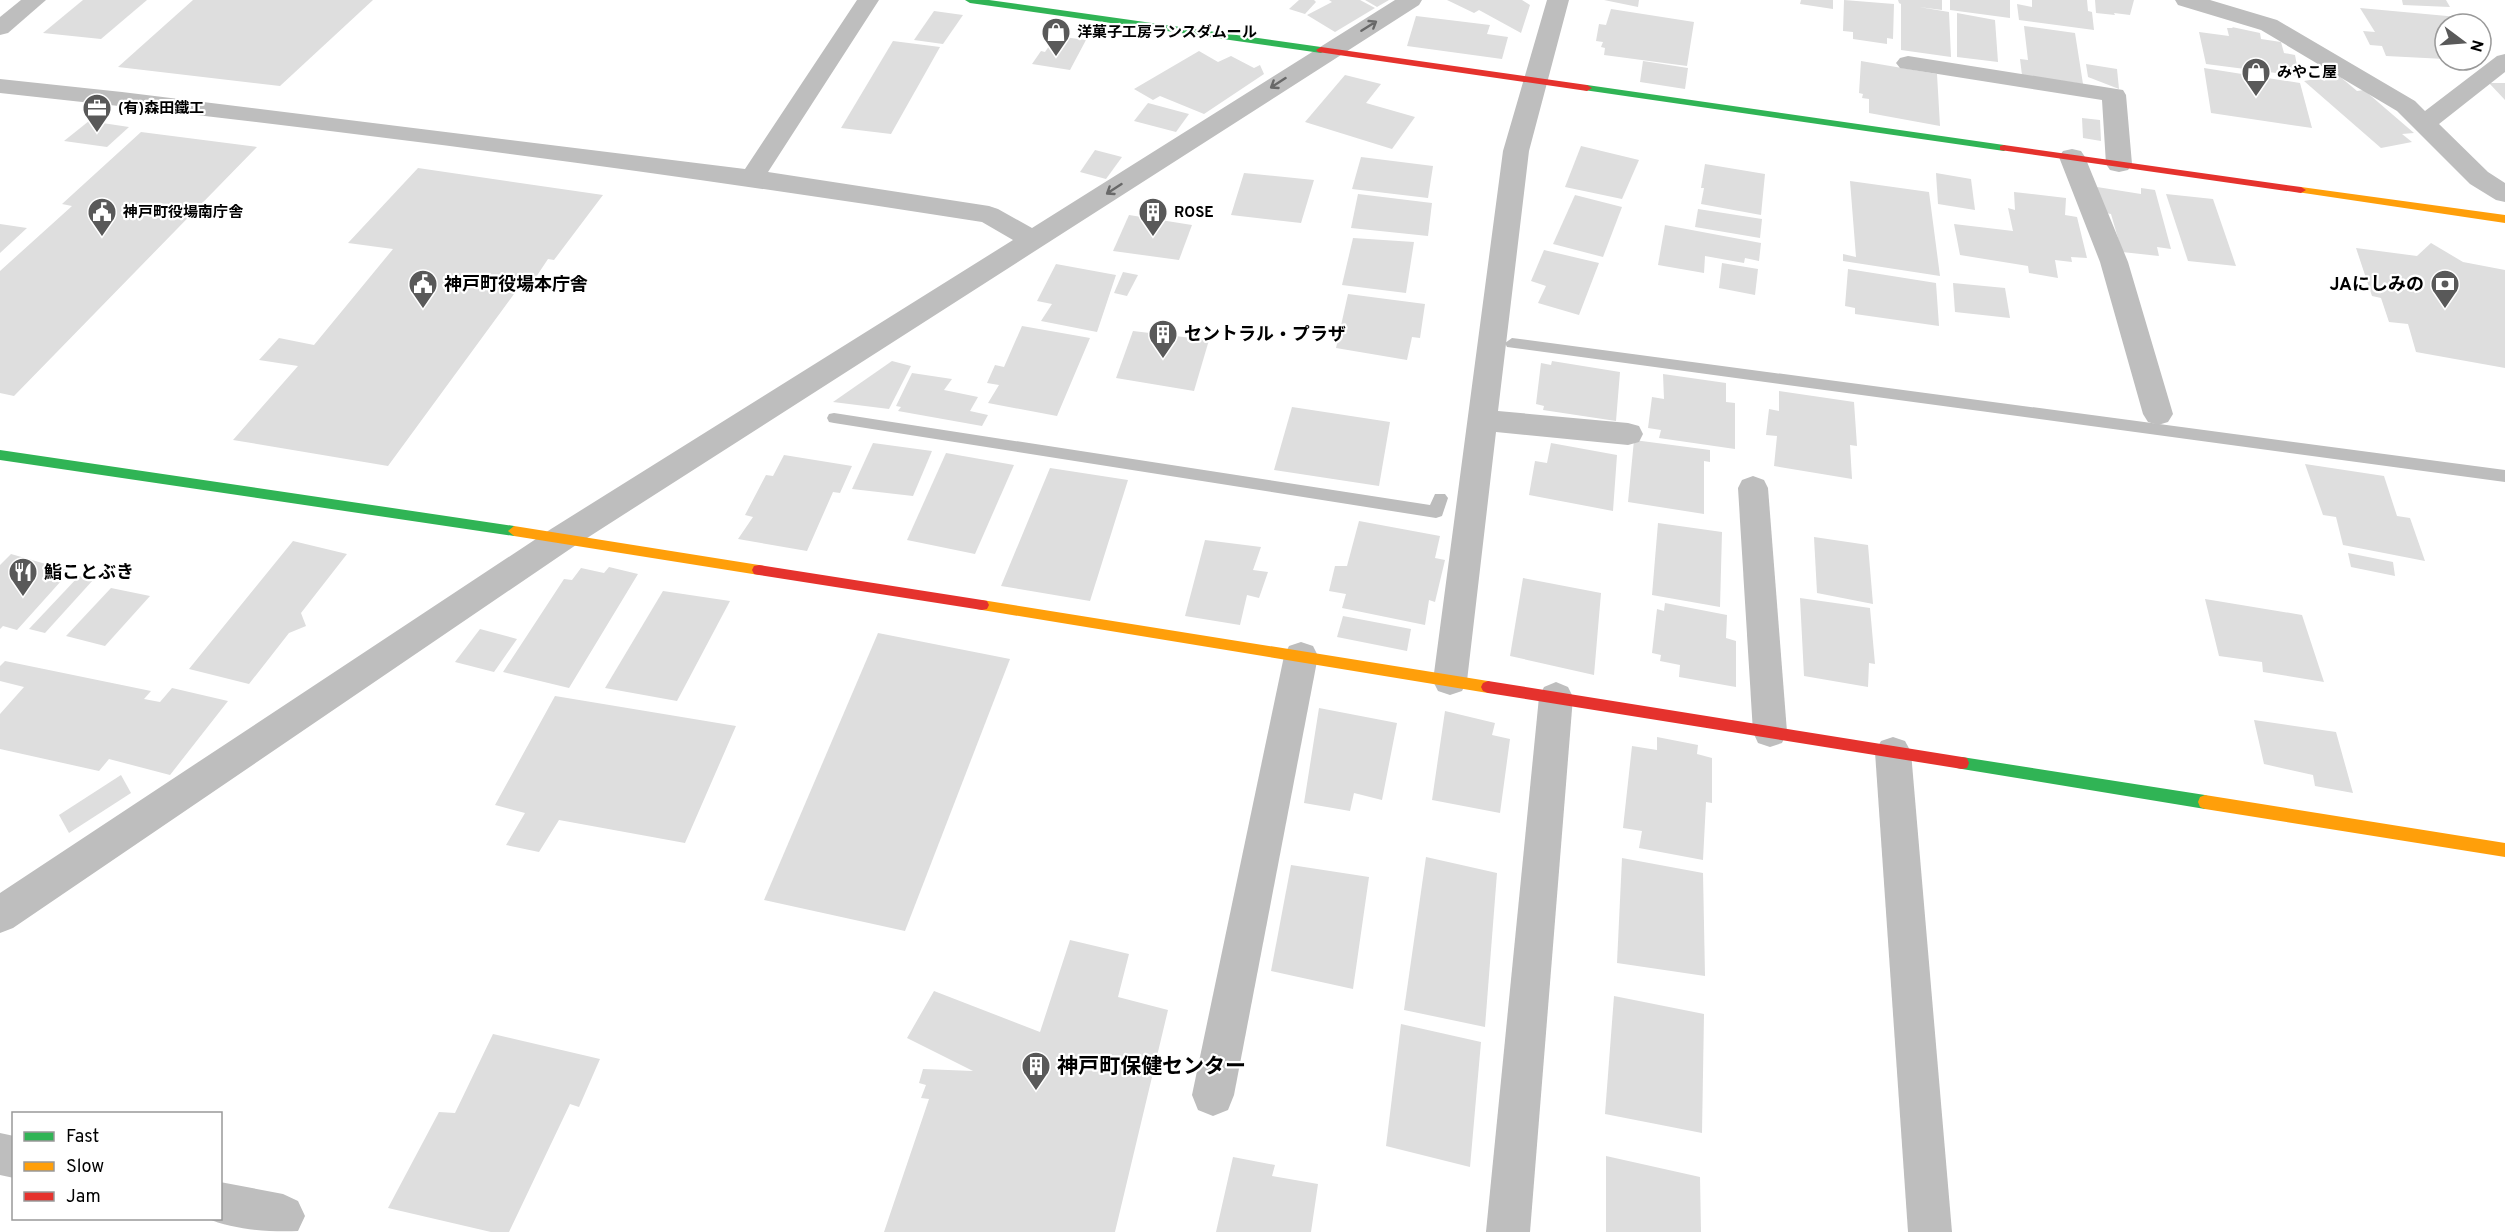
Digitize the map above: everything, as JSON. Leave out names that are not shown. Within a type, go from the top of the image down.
[{"type":"street","points":[[0,28],[35,0]]},
{"type":"street","points":[[752,178],[868,0]]},
{"type":"street","points":[[970,0],[2505,219]]},
{"type":"street","points":[[0,915],[562,538],[1411,0]]},
{"type":"street","points":[[1450,681],[1516,151],[1558,0]]},
{"type":"street","points":[[2186,0],[2221,5],[2269,25],[2406,106],[2479,178],[2505,194]]},
{"type":"street","points":[[2424,124],[2505,61]]},
{"type":"street","points":[[1908,63],[2114,94],[2119,164]]},
{"type":"street","points":[[0,86],[122,99],[752,178],[989,215],[1034,240]]},
{"type":"street","points":[[2072,157],[2114,262],[2158,414]]},
{"type":"street","points":[[1483,420],[1628,434]]},
{"type":"street","points":[[0,455],[371,512],[562,538],[2505,850]]},
{"type":"street","points":[[1753,488],[1770,732]]},
{"type":"street","points":[[1213,1095],[1301,656]]},
{"type":"street","points":[[1508,1232],[1556,697]]},
{"type":"street","points":[[1893,752],[1930,1232]]},
{"type":"street","points":[[222,1203],[283,1216]]},
{"type":"building","points":[[83,0],[147,0],[101,39],[43,33]]},
{"type":"building","points":[[193,0],[373,0],[280,86],[118,67]]},
{"type":"building","points":[[1299,0],[1316,2],[1305,14],[1289,9]]},
{"type":"building","points":[[1329,0],[1360,0],[1375,8],[1335,32],[1307,15],[1332,2]]},
{"type":"building","points":[[1365,0],[1389,0],[1377,7]]},
{"type":"building","points":[[1447,0],[1522,0],[1530,5],[1521,33],[1479,10],[1474,13]]},
{"type":"building","points":[[1604,0],[1639,0],[1638,7]]},
{"type":"building","points":[[1801,0],[1833,0],[1833,9],[1800,4]]},
{"type":"building","points":[[1844,0],[1894,4],[1893,39],[1887,38],[1887,44],[1853,39],[1853,32],[1843,31]]},
{"type":"building","points":[[1898,0],[1942,0],[1942,10],[1919,7],[1949,12],[1951,57],[1901,50],[1901,4]]},
{"type":"building","points":[[1950,0],[2010,0],[2010,18],[1950,10]]},
{"type":"building","points":[[2032,0],[2087,0],[2088,11],[2092,12],[2094,30],[2019,20],[2017,4],[2032,7]]},
{"type":"building","points":[[2095,0],[2134,0],[2130,15],[2114,13],[2115,15],[2096,13]]},
{"type":"building","points":[[2402,0],[2446,0],[2450,7],[2403,5]]},
{"type":"building","points":[[2360,8],[2433,15],[2433,58],[2386,56],[2382,46],[2370,45],[2363,31],[2375,32]]},
{"type":"building","points":[[1611,9],[1694,22],[1687,66],[1604,55],[1605,48],[1601,47],[1603,42],[1596,41],[1599,24],[1606,25]]},
{"type":"building","points":[[934,11],[963,15],[943,44],[914,40]]},
{"type":"building","points":[[1957,13],[1995,20],[1998,62],[1957,57]]},
{"type":"building","points":[[1416,16],[1490,25],[1487,34],[1508,37],[1502,59],[1407,46]]},
{"type":"building","points":[[2024,26],[2075,33],[2083,84],[2022,75],[2020,59],[2028,60]]},
{"type":"building","points":[[2227,28],[2260,33],[2261,39],[2281,42],[2284,53],[2295,55],[2299,76],[2206,64],[2199,32],[2229,36]]},
{"type":"building","name":"洋菓子工房ランスダムール","points":[[1056,36],[1086,40],[1070,70],[1032,64],[1041,51],[1045,52]]},
{"type":"building","points":[[893,41],[940,47],[891,134],[841,128]]},
{"type":"building","points":[[1199,51],[1218,62],[1231,56],[1254,68],[1260,65],[1264,74],[1204,114],[1160,96],[1153,100],[1134,89]]},
{"type":"building","points":[[1643,61],[1688,68],[1685,89],[1640,82]]},
{"type":"building","points":[[1861,61],[1937,74],[1940,126],[1869,113],[1869,99],[1862,98],[1863,94],[1859,93]]},
{"type":"building","points":[[2086,64],[2117,69],[2119,89],[2088,77]]},
{"type":"building","name":"みやこ屋","points":[[2204,68],[2300,83],[2312,128],[2211,113]]},
{"type":"building","points":[[1345,75],[1381,84],[1366,103],[1415,117],[1392,149],[1305,122]]},
{"type":"building","points":[[2338,75],[2357,91],[2364,90],[2414,133],[2402,134],[2412,142],[2381,148],[2304,81]]},
{"type":"building","points":[[2489,83],[2505,83],[2505,100]]},
{"type":"building","points":[[1148,103],[1189,114],[1176,132],[1134,121]]},
{"type":"building","points":[[2082,118],[2100,120],[2101,141],[2083,138]]},
{"type":"building","name":"(有)森田鐵工","points":[[89,121],[129,127],[107,147],[64,141]]},
{"type":"building","name":"神戸町役場南庁舎","points":[[141,132],[257,147],[14,396],[0,393],[0,271],[72,206],[62,204]]},
{"type":"building","points":[[1581,146],[1639,160],[1622,199],[1565,187]]},
{"type":"building","points":[[1095,150],[1122,157],[1106,179],[1080,172]]},
{"type":"building","points":[[1361,157],[1433,166],[1428,198],[1352,189]]},
{"type":"building","points":[[1705,164],[1765,174],[1761,215],[1701,204]]},
{"type":"building","name":"神戸町役場本庁舎","points":[[418,168],[603,195],[554,260],[548,259],[534,280],[525,279],[388,466],[233,440],[298,366],[259,360],[279,338],[314,345],[393,249],[348,243]]},
{"type":"building","points":[[1244,173],[1314,180],[1301,223],[1231,215]]},
{"type":"building","points":[[1936,173],[1971,179],[1975,210],[1938,204]]},
{"type":"building","points":[[1850,181],[1929,192],[1940,276],[1843,261],[1843,254],[1856,257]]},
{"type":"building","points":[[2097,187],[2141,194],[2141,188],[2155,190],[2171,249],[2157,247],[2159,256],[2122,252],[2111,214],[2101,212]]},
{"type":"building","points":[[2014,192],[2066,198],[2065,215],[2077,217],[2087,258],[2071,257],[2072,262],[2055,260],[2058,278],[2029,273],[2028,266],[1960,255],[1954,224],[2013,231],[2008,208],[2015,210]]},
{"type":"building","points":[[1358,194],[1432,203],[1428,236],[1351,228]]},
{"type":"building","points":[[2166,194],[2213,199],[2236,266],[2188,261]]},
{"type":"building","points":[[1575,195],[1622,207],[1603,257],[1553,244]]},
{"type":"building","points":[[1698,209],[1762,219],[1760,238],[1695,227]]},
{"type":"building","name":"ROSE","points":[[1129,215],[1192,225],[1179,260],[1113,251]]},
{"type":"building","points":[[0,224],[27,228],[0,253]]},
{"type":"building","points":[[1665,225],[1761,243],[1759,261],[1745,258],[1744,263],[1705,256],[1704,273],[1658,265]]},
{"type":"building","points":[[1353,238],[1414,242],[1406,293],[1342,285]]},
{"type":"building","name":"JAにしみの","points":[[2431,243],[2463,262],[2505,270],[2505,368],[2416,352],[2408,324],[2389,322],[2381,298],[2372,296],[2356,248],[2417,256]]},
{"type":"building","points":[[1544,250],[1599,263],[1579,315],[1538,303],[1546,286],[1531,281]]},
{"type":"building","points":[[1722,263],[1758,269],[1755,295],[1719,288]]},
{"type":"building","points":[[1056,264],[1116,275],[1097,332],[1041,321],[1052,304],[1037,301]]},
{"type":"building","points":[[1848,269],[1936,283],[1939,326],[1855,314],[1855,308],[1845,306]]},
{"type":"building","points":[[1123,272],[1138,275],[1127,296],[1114,293]]},
{"type":"building","points":[[1953,283],[2005,288],[2010,318],[1955,312]]},
{"type":"building","points":[[1348,294],[1425,304],[1420,338],[1412,337],[1407,360],[1336,348]]},
{"type":"building","points":[[1022,326],[1090,338],[1057,416],[988,403],[999,385],[987,383],[995,365],[1004,367]]},
{"type":"building","name":"セントラル・プラザ","points":[[1133,331],[1209,340],[1194,391],[1116,378]]},
{"type":"building","points":[[892,361],[911,366],[889,409],[833,402]]},
{"type":"building","points":[[1552,361],[1620,372],[1616,421],[1543,410],[1544,406],[1536,404],[1541,363],[1551,365]]},
{"type":"building","points":[[912,373],[952,379],[944,390],[978,397],[970,411],[988,415],[982,426],[898,411],[901,407],[896,406]]},
{"type":"building","points":[[1663,374],[1726,383],[1726,402],[1735,403],[1735,449],[1659,438],[1661,430],[1648,428],[1652,397],[1664,399]]},
{"type":"building","points":[[1779,391],[1854,402],[1857,446],[1850,445],[1852,479],[1774,466],[1777,436],[1766,435],[1769,409],[1779,411]]},
{"type":"building","points":[[1292,407],[1390,422],[1379,486],[1274,470]]},
{"type":"building","points":[[1634,440],[1710,450],[1710,462],[1704,461],[1704,514],[1628,502]]},
{"type":"building","points":[[873,443],[932,451],[913,496],[852,489]]},
{"type":"building","points":[[1551,443],[1617,455],[1613,511],[1529,495],[1535,461],[1547,463]]},
{"type":"building","points":[[946,453],[1014,465],[975,554],[907,540]]},
{"type":"building","points":[[784,455],[852,466],[840,493],[833,492],[807,551],[738,539],[753,517],[745,515],[766,475],[773,476]]},
{"type":"building","points":[[2305,464],[2384,476],[2397,516],[2410,518],[2425,561],[2343,545],[2336,517],[2323,515]]},
{"type":"building","points":[[1050,468],[1128,480],[1090,601],[1001,586]]},
{"type":"building","points":[[1359,521],[1440,536],[1435,558],[1445,560],[1435,602],[1429,600],[1425,625],[1342,608],[1346,594],[1329,591],[1335,566],[1347,566]]},
{"type":"building","points":[[1658,523],[1722,532],[1720,607],[1652,595]]},
{"type":"building","points":[[1814,537],[1868,545],[1873,604],[1817,593]]},
{"type":"building","points":[[1205,540],[1261,547],[1253,570],[1268,572],[1259,598],[1247,595],[1240,625],[1185,616]]},
{"type":"building","points":[[293,541],[347,554],[301,613],[306,626],[289,633],[249,684],[189,669]]},
{"type":"building","points":[[2348,553],[2393,562],[2395,576],[2351,567]]},
{"type":"building","name":"鮨ことぶき","points":[[11,554],[70,571],[17,630],[3,626],[0,629],[0,565]]},
{"type":"building","points":[[609,567],[638,574],[569,688],[503,672],[564,579],[572,580],[581,568],[604,573]]},
{"type":"building","points":[[79,576],[93,580],[45,633],[29,629]]},
{"type":"building","points":[[1523,578],[1601,593],[1594,675],[1510,656]]},
{"type":"building","points":[[111,588],[150,596],[105,646],[66,636]]},
{"type":"building","points":[[663,591],[730,601],[677,701],[605,688]]},
{"type":"building","points":[[1800,598],[1870,608],[1875,664],[1869,663],[1868,687],[1804,676]]},
{"type":"building","points":[[2205,599],[2302,615],[2324,682],[2263,672],[2262,662],[2219,656]]},
{"type":"building","points":[[1665,603],[1727,615],[1726,638],[1736,641],[1736,687],[1679,677],[1680,665],[1660,661],[1661,655],[1652,653],[1657,609],[1664,611]]},
{"type":"building","points":[[1343,616],[1411,629],[1407,651],[1337,637]]},
{"type":"building","points":[[480,629],[517,639],[494,672],[455,662]]},
{"type":"building","points":[[878,633],[1010,659],[905,931],[764,900]]},
{"type":"building","points":[[5,661],[151,691],[144,699],[160,702],[172,688],[228,701],[170,775],[109,759],[99,771],[0,749],[0,714],[24,687],[0,681],[0,666]]},
{"type":"building","points":[[555,696],[736,726],[685,843],[559,820],[539,852],[506,845],[525,813],[495,805]]},
{"type":"building","points":[[1319,708],[1397,723],[1382,800],[1354,793],[1350,811],[1304,803]]},
{"type":"building","points":[[1445,711],[1495,723],[1492,735],[1510,739],[1500,813],[1432,800]]},
{"type":"building","points":[[2254,720],[2336,732],[2353,793],[2315,786],[2313,775],[2264,764]]},
{"type":"building","points":[[1657,737],[1698,745],[1697,754],[1712,758],[1712,803],[1706,802],[1703,860],[1639,848],[1642,831],[1623,828],[1632,746],[1657,750]]},
{"type":"building","points":[[121,775],[131,793],[69,833],[59,815]]},
{"type":"building","points":[[1426,857],[1497,873],[1485,1027],[1404,1010]]},
{"type":"building","points":[[1622,858],[1703,873],[1705,976],[1617,963]]},
{"type":"building","points":[[1291,865],[1369,877],[1353,989],[1271,971]]},
{"type":"building","name":"神戸町保健センター","points":[[1070,940],[1129,954],[1118,997],[1168,1010],[1115,1232],[884,1232],[929,1099],[921,1098],[926,1085],[919,1083],[923,1069],[973,1071],[907,1038],[934,991],[1040,1032]]},
{"type":"building","points":[[1614,996],[1704,1014],[1702,1133],[1605,1114]]},
{"type":"building","points":[[1401,1024],[1481,1042],[1470,1167],[1386,1146]]},
{"type":"building","points":[[493,1034],[600,1059],[579,1107],[570,1104],[509,1232],[491,1232],[388,1208],[439,1112],[455,1113]]},
{"type":"building","points":[[1606,1156],[1700,1177],[1701,1232],[1606,1232]]},
{"type":"building","points":[[1233,1157],[1275,1165],[1272,1176],[1318,1184],[1311,1232],[1216,1232]]},
{"type":"waterway","points":[[1512,343],[2505,476]]},
{"type":"waterway","points":[[834,418],[1436,512],[1440,498]]},
{"type":"traffic: fast","points":[[970,0],[1321,50]]},
{"type":"traffic: fast","points":[[1587,88],[2004,148]]},
{"type":"traffic: fast","points":[[0,455],[514,531]]},
{"type":"traffic: fast","points":[[1962,763],[2205,802]]},
{"type":"traffic: slow","points":[[2301,190],[2505,219]]},
{"type":"traffic: slow","points":[[514,531],[759,570]]},
{"type":"traffic: slow","points":[[982,605],[1488,687]]},
{"type":"traffic: slow","points":[[2205,802],[2505,850]]},
{"type":"traffic: jam","points":[[1321,50],[1587,88]]},
{"type":"traffic: jam","points":[[2004,148],[2301,190]]},
{"type":"traffic: jam","points":[[759,570],[982,605]]},
{"type":"traffic: jam","points":[[1488,687],[1962,763]]},
{"type":"place","name":"洋菓子工房ランスダムール","points":[[1056,58]]},
{"type":"place","name":"みやこ屋","points":[[2256,98]]},
{"type":"place","name":"(有)森田鐵工","points":[[97,134]]},
{"type":"place","name":"神戸町役場南庁舎","points":[[102,238]]},
{"type":"place","name":"ROSE","points":[[1153,238]]},
{"type":"place","name":"神戸町役場本庁舎","points":[[423,310]]},
{"type":"place","name":"JAにしみの","points":[[2445,310]]},
{"type":"place","name":"セントラル・プラザ","points":[[1163,360]]},
{"type":"place","name":"鮨ことぶき","points":[[23,598]]},
{"type":"place","name":"神戸町保健センター","points":[[1036,1092]]}]
